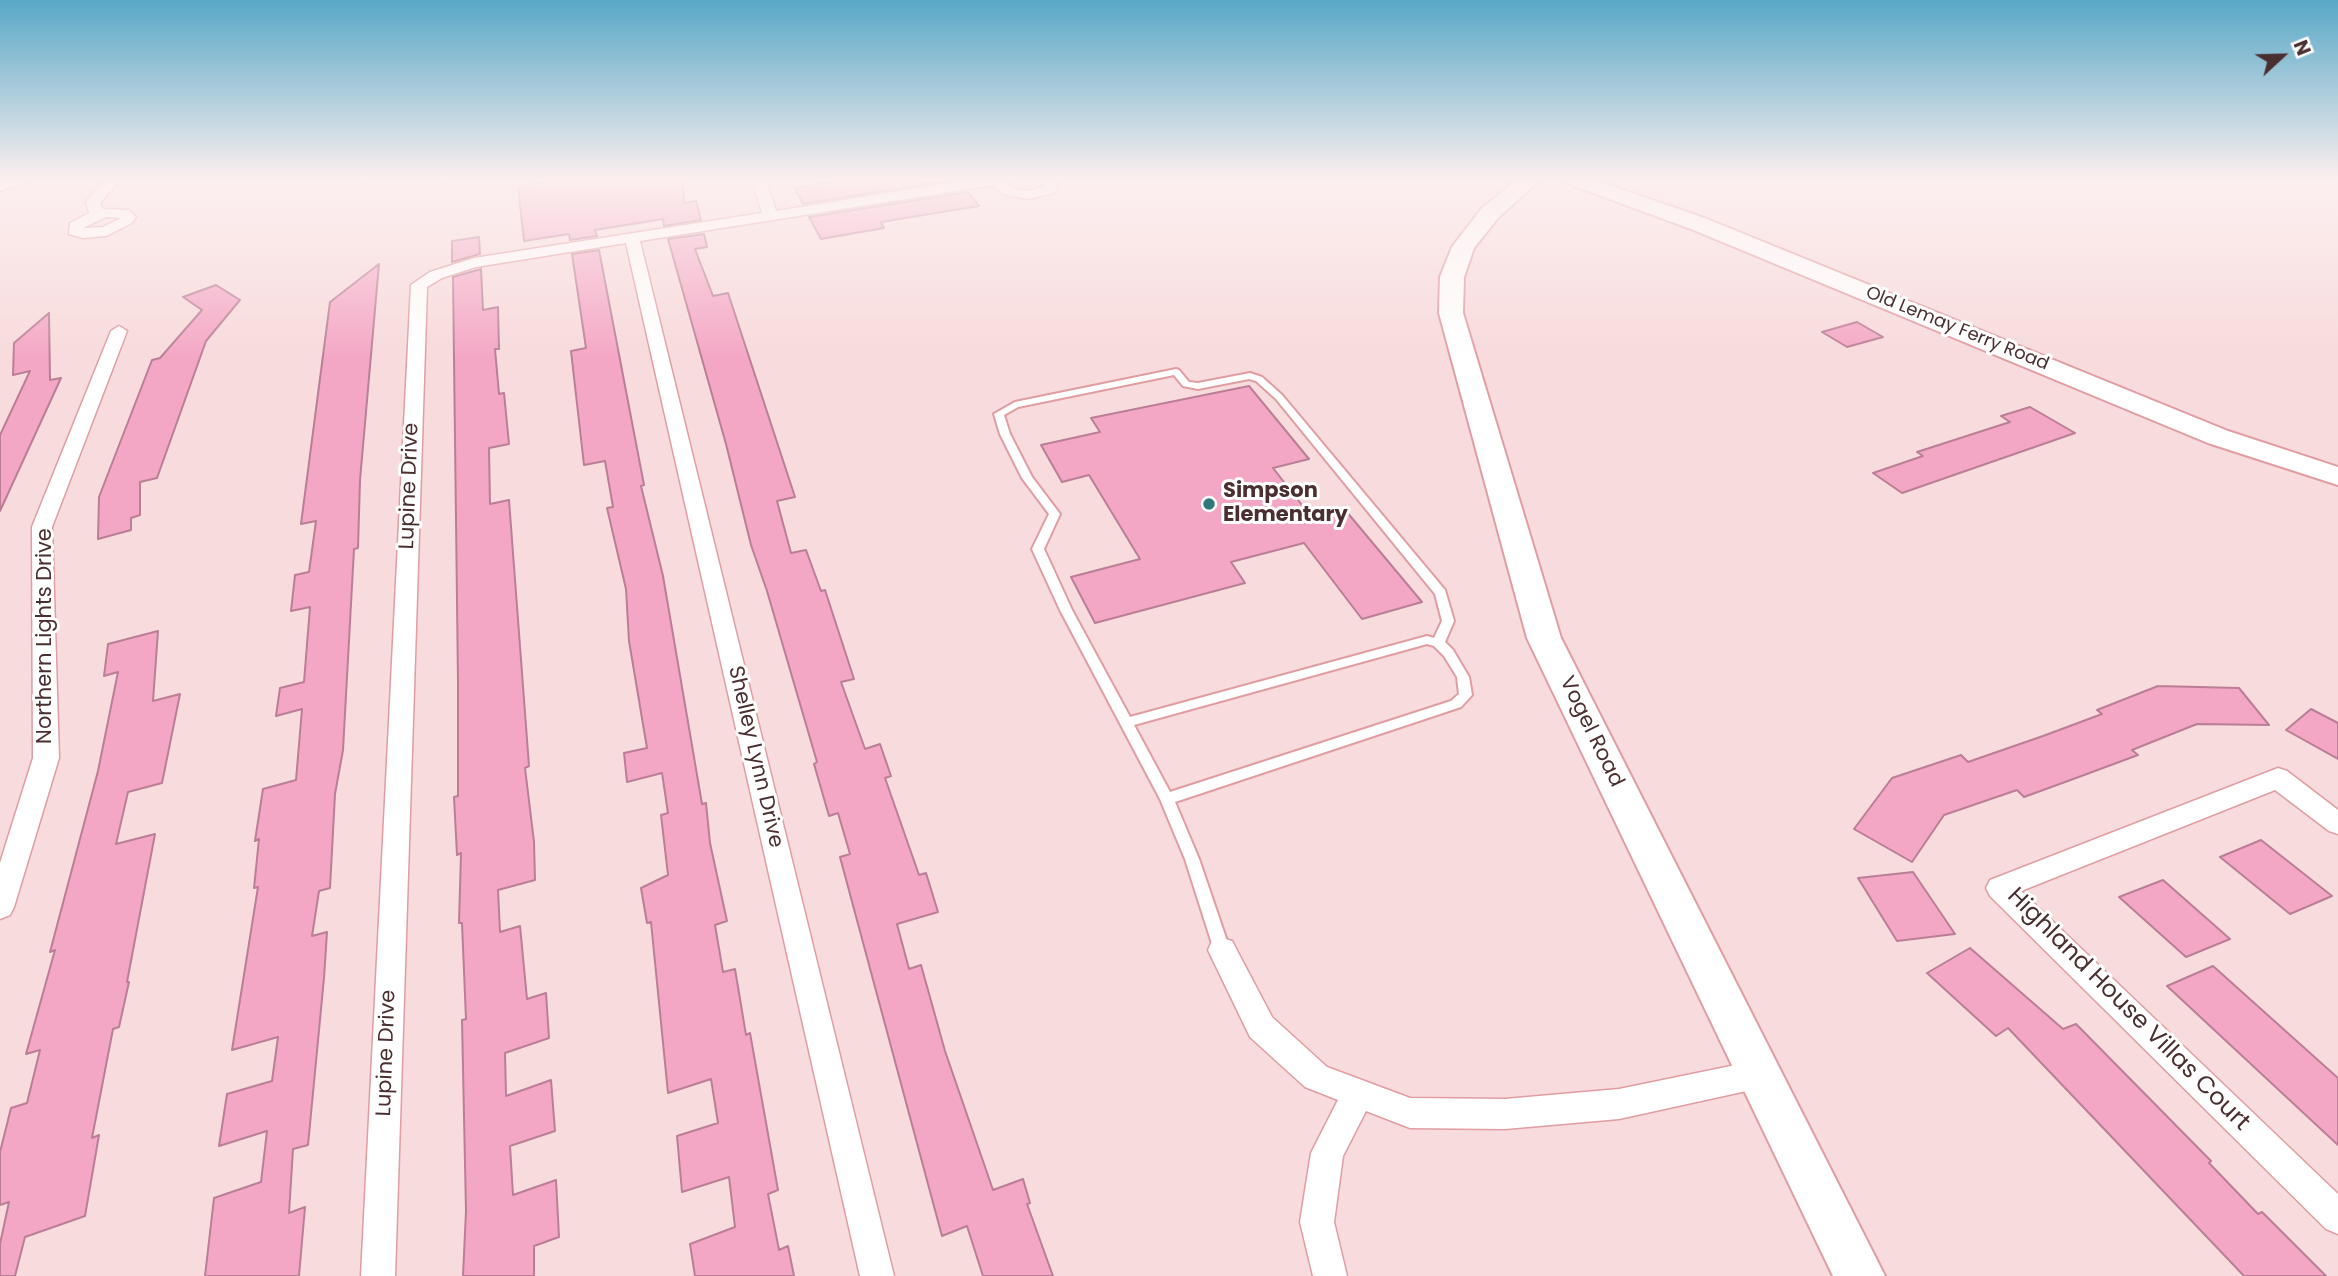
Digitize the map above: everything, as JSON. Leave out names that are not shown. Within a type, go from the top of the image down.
[{"type":"main road","name":"Vogel Road","points":[[1469,240],[1463,247],[1452,277],[1451,313],[1544,638],[1860,1276]]},
{"type":"main road","name":"Old Lemay Ferry Road","points":[[1737,240],[2218,437],[2338,476]]},
{"type":"street","name":"Lupine Drive","points":[[377,1276],[419,285],[436,275],[474,262],[622,240]]},
{"type":"street","name":"Shelley Lynn Drive","points":[[632,240],[877,1276]]},
{"type":"street","name":"Northern Lights Drive","points":[[0,907],[46,758],[42,527],[119,331]]},
{"type":"street","name":"Highland House Villas Court","points":[[2338,824],[2278,778],[2000,888],[2338,1217]]},
{"type":"street","points":[[1222,950],[1261,1027],[1316,1077],[1410,1113],[1505,1114],[1619,1104],[1760,1074]]},
{"type":"street","points":[[1330,1276],[1317,1222],[1327,1153],[1359,1094]]},
{"type":"lane","points":[[1222,950],[1192,859],[1167,799],[1066,610],[1038,549],[1055,514],[1027,478],[1005,434],[999,414],[1004,408],[1176,372],[1186,384],[1198,386],[1250,376],[1259,379],[1279,397],[1441,593],[1448,621],[1438,643]]},
{"type":"lane","points":[[1126,723],[1427,640],[1438,643],[1449,653],[1463,677],[1466,695],[1456,704],[1167,799]]},
{"type":"building","points":[[479,240],[480,254],[452,262],[452,241]]},
{"type":"building","points":[[668,240],[705,240],[707,247],[695,249],[713,296],[728,293],[795,497],[777,501],[791,553],[806,550],[821,591],[825,590],[854,679],[841,682],[865,749],[880,744],[891,776],[885,778],[919,875],[926,873],[938,912],[897,924],[909,969],[921,965],[945,1051],[993,1190],[1023,1179],[1030,1203],[1027,1204],[1053,1276],[983,1276],[967,1226],[942,1236],[840,857],[850,854],[838,813],[829,816],[814,764],[817,762],[751,545],[726,444]]},
{"type":"building","points":[[599,250],[644,485],[641,486],[663,576],[702,804],[706,803],[710,843],[727,921],[715,925],[723,972],[735,969],[746,1035],[750,1033],[778,1190],[768,1194],[779,1250],[788,1246],[794,1276],[695,1276],[690,1244],[735,1227],[729,1177],[682,1192],[677,1136],[718,1123],[711,1079],[668,1093],[651,922],[647,923],[641,888],[668,875],[661,815],[668,813],[662,773],[627,782],[624,753],[647,748],[629,641],[626,589],[607,508],[613,507],[605,461],[584,465],[571,351],[586,348],[572,254]]},
{"type":"building","points":[[379,264],[360,480],[358,548],[354,549],[343,750],[335,794],[330,888],[319,891],[312,936],[327,932],[308,1145],[293,1149],[289,1213],[305,1207],[299,1276],[205,1276],[214,1198],[261,1182],[267,1131],[219,1146],[227,1094],[272,1081],[278,1037],[232,1050],[258,887],[254,888],[259,839],[255,841],[263,789],[296,780],[302,709],[276,716],[280,688],[304,682],[310,607],[291,611],[295,575],[309,572],[316,521],[301,524],[330,302]]},
{"type":"building","points":[[481,269],[483,310],[498,307],[499,349],[495,349],[499,394],[504,393],[509,444],[489,448],[490,504],[509,500],[529,766],[525,768],[534,842],[535,880],[498,890],[500,932],[520,926],[527,999],[546,993],[549,1038],[505,1053],[506,1096],[551,1080],[555,1131],[510,1146],[513,1195],[556,1180],[559,1237],[534,1246],[534,1276],[463,1276],[466,1211],[462,1020],[466,1019],[462,923],[459,923],[461,853],[457,855],[454,797],[458,796],[458,681],[453,277]]},
{"type":"building","points":[[216,285],[240,300],[206,341],[157,478],[140,482],[140,515],[131,518],[131,530],[98,539],[99,497],[152,360],[160,358],[202,310],[183,297]]},
{"type":"building","points":[[49,313],[50,380],[61,378],[0,511],[0,435],[30,371],[13,375],[14,343]]},
{"type":"building","points":[[1857,322],[1883,337],[1847,347],[1822,332]]},
{"type":"building","name":"Simpson Elementary","points":[[1249,386],[1309,459],[1273,468],[1313,519],[1346,511],[1422,602],[1362,619],[1304,543],[1231,562],[1245,583],[1095,623],[1071,577],[1140,559],[1089,475],[1062,482],[1041,445],[1100,432],[1091,418]]},
{"type":"building","points":[[2030,407],[2075,433],[1902,493],[1873,473],[1923,456],[1917,452],[2010,422],[2001,416]]},
{"type":"building","points":[[158,631],[153,701],[180,694],[162,783],[128,792],[116,844],[155,834],[129,982],[119,1027],[113,1029],[92,1138],[99,1135],[85,1216],[25,1237],[15,1276],[0,1276],[0,1244],[9,1202],[0,1205],[0,1152],[11,1108],[27,1103],[40,1050],[26,1054],[55,950],[50,952],[98,771],[118,672],[104,676],[108,644]]},
{"type":"building","points":[[2158,686],[2239,688],[2269,725],[2197,724],[2132,750],[2138,755],[2024,797],[2017,790],[1944,815],[1912,862],[1854,829],[1892,778],[1961,755],[1968,762],[2102,714],[2097,710]]},
{"type":"building","points":[[2311,709],[2338,723],[2338,759],[2286,730]]},
{"type":"building","points":[[2261,840],[2332,896],[2290,914],[2220,857]]},
{"type":"building","points":[[1913,872],[1955,934],[1897,941],[1858,878]]},
{"type":"building","points":[[2163,880],[2230,939],[2186,957],[2119,897]]},
{"type":"building","points":[[1970,948],[2063,1029],[2076,1024],[2211,1161],[2209,1163],[2258,1214],[2262,1212],[2326,1276],[2244,1276],[2008,1028],[1996,1036],[1927,973]]},
{"type":"building","points":[[2213,966],[2338,1078],[2338,1145],[2167,986]]},
{"type":"place","name":"Simpson Elementary","points":[[1209,504]]}]
